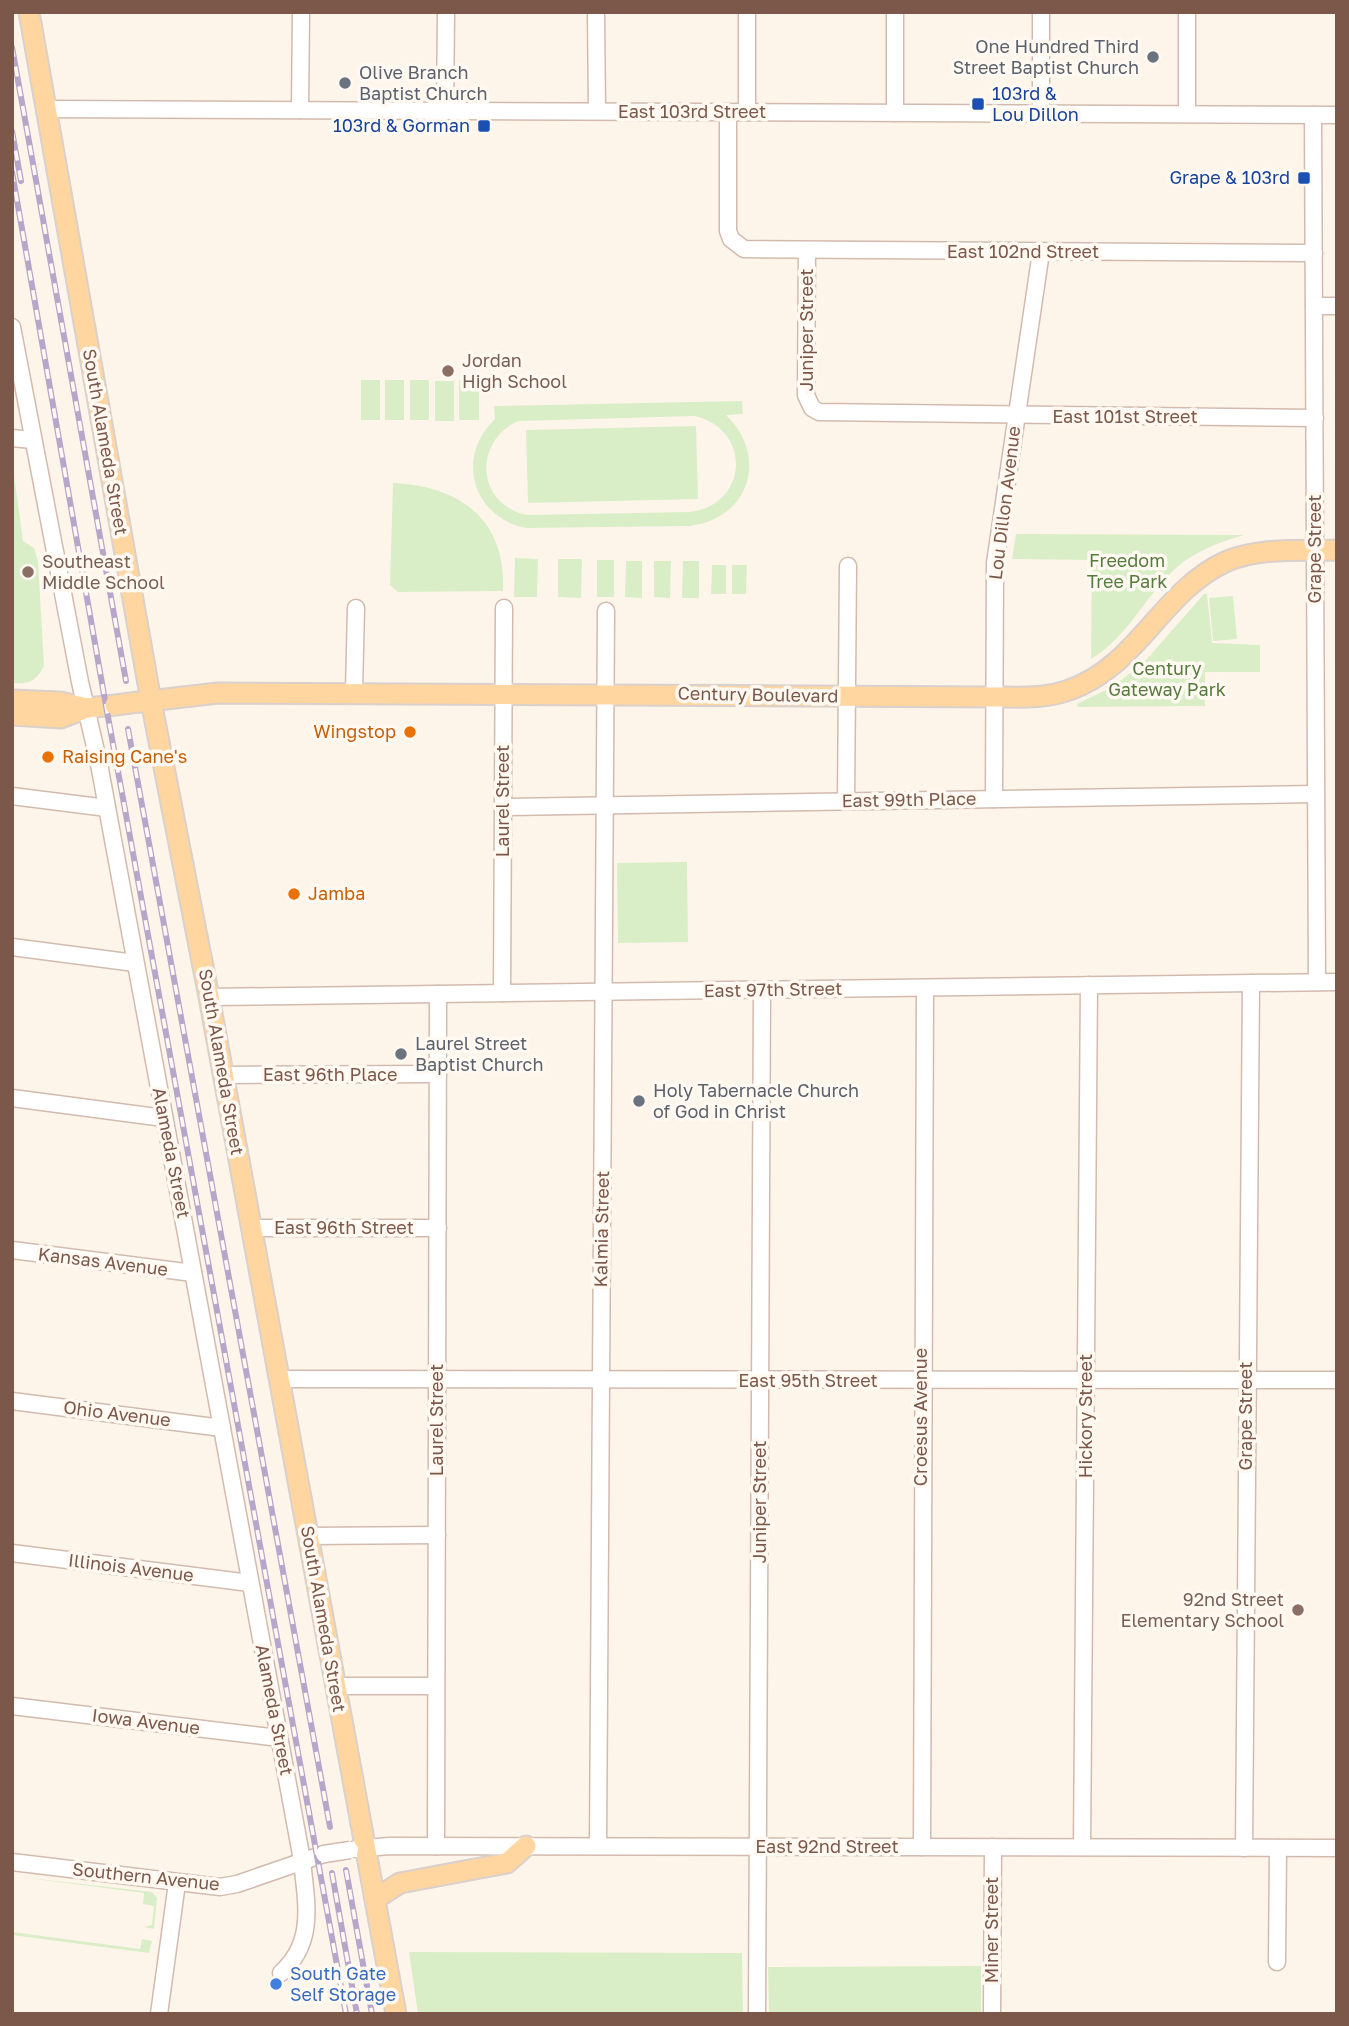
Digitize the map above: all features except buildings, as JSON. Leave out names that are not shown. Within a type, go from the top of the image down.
[{"type":"main road","points":[[29,12],[47,109]]},
{"type":"main road","name":"South Alameda Street","points":[[47,109],[145,701],[209,997],[336,1686],[358,1849],[375,1899],[396,2014]]},
{"type":"main road","name":"Century Boulevard","points":[[87,708],[218,693],[503,692],[994,697],[1054,695],[1091,681],[1124,657],[1174,598],[1225,562],[1255,554],[1337,550]]},
{"type":"main road","points":[[12,700],[60,702],[87,708]]},
{"type":"main road","points":[[12,715],[61,718],[87,708]]},
{"type":"main road","points":[[375,1899],[400,1883],[507,1863],[526,1846]]},
{"type":"street","points":[[300,12],[300,110]]},
{"type":"street","points":[[445,111],[446,12]]},
{"type":"street","points":[[596,12],[597,111]]},
{"type":"street","points":[[747,12],[747,112]]},
{"type":"street","points":[[895,12],[895,113]]},
{"type":"street","points":[[1041,12],[1041,114]]},
{"type":"street","points":[[1187,12],[1187,114]]},
{"type":"street","name":"East 103rd Street","points":[[47,109],[1337,115]]},
{"type":"street","name":"East 102nd Street","points":[[728,112],[728,231],[734,242],[757,251],[1314,253]]},
{"type":"street","name":"Grape Street","points":[[1313,115],[1317,982]]},
{"type":"street","name":"Juniper Street","points":[[807,251],[806,395],[812,408]]},
{"type":"street","name":"Lou Dillon Avenue","points":[[994,799],[995,563],[1041,252]]},
{"type":"street","points":[[1314,306],[1337,306]]},
{"type":"street","name":"Alameda Street","points":[[12,327],[32,440],[107,808],[279,1738],[314,1857],[306,1935],[297,1956],[281,1973]]},
{"type":"street","name":"East 101st Street","points":[[812,408],[828,415],[1315,418]]},
{"type":"street","points":[[12,438],[32,440]]},
{"type":"street","points":[[846,801],[848,566]]},
{"type":"street","points":[[354,692],[356,608]]},
{"type":"street","name":"Laurel Street","points":[[502,993],[504,608]]},
{"type":"street","name":"Kalmia Street","points":[[598,1846],[606,611]]},
{"type":"street","name":"East 99th Place","points":[[502,807],[1315,794]]},
{"type":"street","points":[[12,796],[107,808]]},
{"type":"street","points":[[12,947],[135,963]]},
{"type":"street","name":"East 97th Street","points":[[209,997],[1337,982]]},
{"type":"street","name":"Grape Street","points":[[1244,1848],[1251,984]]},
{"type":"street","name":"Hickory Street","points":[[1082,1847],[1088,985]]},
{"type":"street","name":"Croesus Avenue","points":[[922,1847],[921,1380],[925,988]]},
{"type":"street","name":"Juniper Street","points":[[757,2014],[762,990]]},
{"type":"street","name":"Laurel Street","points":[[436,1846],[438,994]]},
{"type":"street","name":"East 96th Place","points":[[223,1075],[438,1074]]},
{"type":"street","points":[[12,1098],[164,1118]]},
{"type":"street","name":"East 96th Street","points":[[251,1228],[438,1227]]},
{"type":"street","name":"Kansas Avenue","points":[[12,1250],[193,1273]]},
{"type":"street","name":"East 95th Street","points":[[279,1379],[1337,1380]]},
{"type":"street","name":"Ohio Avenue","points":[[12,1401],[222,1428]]},
{"type":"street","points":[[308,1536],[437,1535]]},
{"type":"street","name":"Illinois Avenue","points":[[12,1553],[250,1583]]},
{"type":"street","points":[[336,1686],[436,1686]]},
{"type":"street","name":"Iowa Avenue","points":[[12,1706],[279,1738]]},
{"type":"street","name":"East 92nd Street","points":[[314,1857],[358,1849],[436,1846],[1337,1848]]},
{"type":"street","name":"Miner Street","points":[[992,2014],[993,1847]]},
{"type":"street","points":[[1277,1962],[1278,1848]]},
{"type":"street","name":"Southern Avenue","points":[[12,1861],[177,1883],[228,1886],[314,1857]]},
{"type":"street","points":[[159,2014],[177,1883]]},
{"type":"green space","points":[[361,380],[380,380],[380,420],[361,420]]},
{"type":"green space","points":[[385,380],[404,380],[404,420],[385,420]]},
{"type":"green space","points":[[410,380],[429,380],[429,420],[410,420]]},
{"type":"green space","points":[[459,380],[479,380],[479,420],[459,420]]},
{"type":"green space","points":[[435,381],[454,381],[454,421],[435,421]]},
{"type":"green space","points":[[742,401],[743,414],[726,415],[739,431],[747,449],[747,483],[739,499],[727,511],[710,521],[689,526],[526,528],[508,522],[493,512],[482,499],[475,484],[475,451],[483,434],[495,419],[494,406]],"holes":[[[695,416],[714,424],[727,436],[734,451],[736,467],[732,483],[723,496],[709,507],[689,512],[527,515],[510,509],[498,499],[486,472],[487,457],[493,443],[503,431],[518,421]]]},
{"type":"green space","points":[[696,426],[698,499],[528,503],[526,430]]},
{"type":"green space","points":[[12,460],[23,541],[34,548],[38,561],[44,666],[35,679],[23,683],[12,683]]},
{"type":"green space","points":[[393,483],[439,491],[474,511],[487,526],[496,544],[502,566],[503,591],[398,592],[390,585]]},
{"type":"green space","name":"Freedom Tree Park","points":[[1016,534],[1244,535],[1208,548],[1183,562],[1165,579],[1116,639],[1091,659],[1092,560],[1012,559]]},
{"type":"green space","points":[[515,558],[538,559],[537,597],[514,597]]},
{"type":"green space","points":[[558,559],[582,559],[581,598],[558,597]]},
{"type":"green space","points":[[597,560],[614,560],[614,597],[597,597]]},
{"type":"green space","points":[[626,561],[642,561],[642,598],[625,597]]},
{"type":"green space","points":[[654,561],[671,561],[670,598],[654,597]]},
{"type":"green space","points":[[683,561],[699,561],[699,598],[682,598]]},
{"type":"green space","points":[[712,565],[726,565],[726,594],[711,594]]},
{"type":"green space","points":[[732,565],[747,565],[746,594],[732,594]]},
{"type":"green space","name":"Century Gateway Park","points":[[1204,594],[1207,594],[1212,643],[1260,645],[1260,672],[1205,672],[1205,706],[1078,707],[1077,704],[1114,686],[1146,660]]},
{"type":"green space","points":[[1233,596],[1237,639],[1213,641],[1209,598]]},
{"type":"green space","points":[[687,862],[688,942],[618,943],[617,863]]},
{"type":"green space","points":[[12,1876],[152,1892],[157,1898],[154,1929],[144,1927],[152,1925],[154,1906],[143,1904],[144,1893]]},
{"type":"green space","points":[[12,1932],[140,1949],[142,1939],[152,1941],[149,1953],[12,1935]]},
{"type":"green space","points":[[409,1952],[742,1953],[743,2014],[418,2014]]},
{"type":"green space","points":[[981,1966],[981,2014],[769,2014],[768,1967]]},
{"type":"railway","points":[[12,47],[126,681]]},
{"type":"railway","points":[[12,131],[21,181]]},
{"type":"railway","points":[[12,172],[106,706],[346,2014]]},
{"type":"railway","points":[[128,729],[330,1827]]},
{"type":"railway","points":[[346,1870],[372,2014]]},
{"type":"railway","points":[[332,1873],[357,2014]]},
{"type":"place","name":"One Hundred Third Street Baptist Church","points":[[1153,57]]},
{"type":"place","name":"Olive Branch Baptist Church","points":[[345,83]]},
{"type":"place","name":"103rd & Lou Dillon","points":[[978,104]]},
{"type":"place","name":"103rd & Gorman","points":[[484,126]]},
{"type":"place","name":"Grape & 103rd","points":[[1304,178]]},
{"type":"place","name":"Jordan High School","points":[[448,371]]},
{"type":"place","name":"Southeast Middle School","points":[[28,572]]},
{"type":"place","name":"Wingstop","points":[[410,732]]},
{"type":"place","name":"Raising Cane's","points":[[48,757]]},
{"type":"place","name":"Jamba","points":[[294,894]]},
{"type":"place","name":"Laurel Street Baptist Church","points":[[401,1054]]},
{"type":"place","name":"Holy Tabernacle Church of God in Christ","points":[[639,1101]]},
{"type":"place","name":"92nd Street Elementary School","points":[[1298,1610]]},
{"type":"place","name":"South Gate Self Storage","points":[[276,1984]]}]
